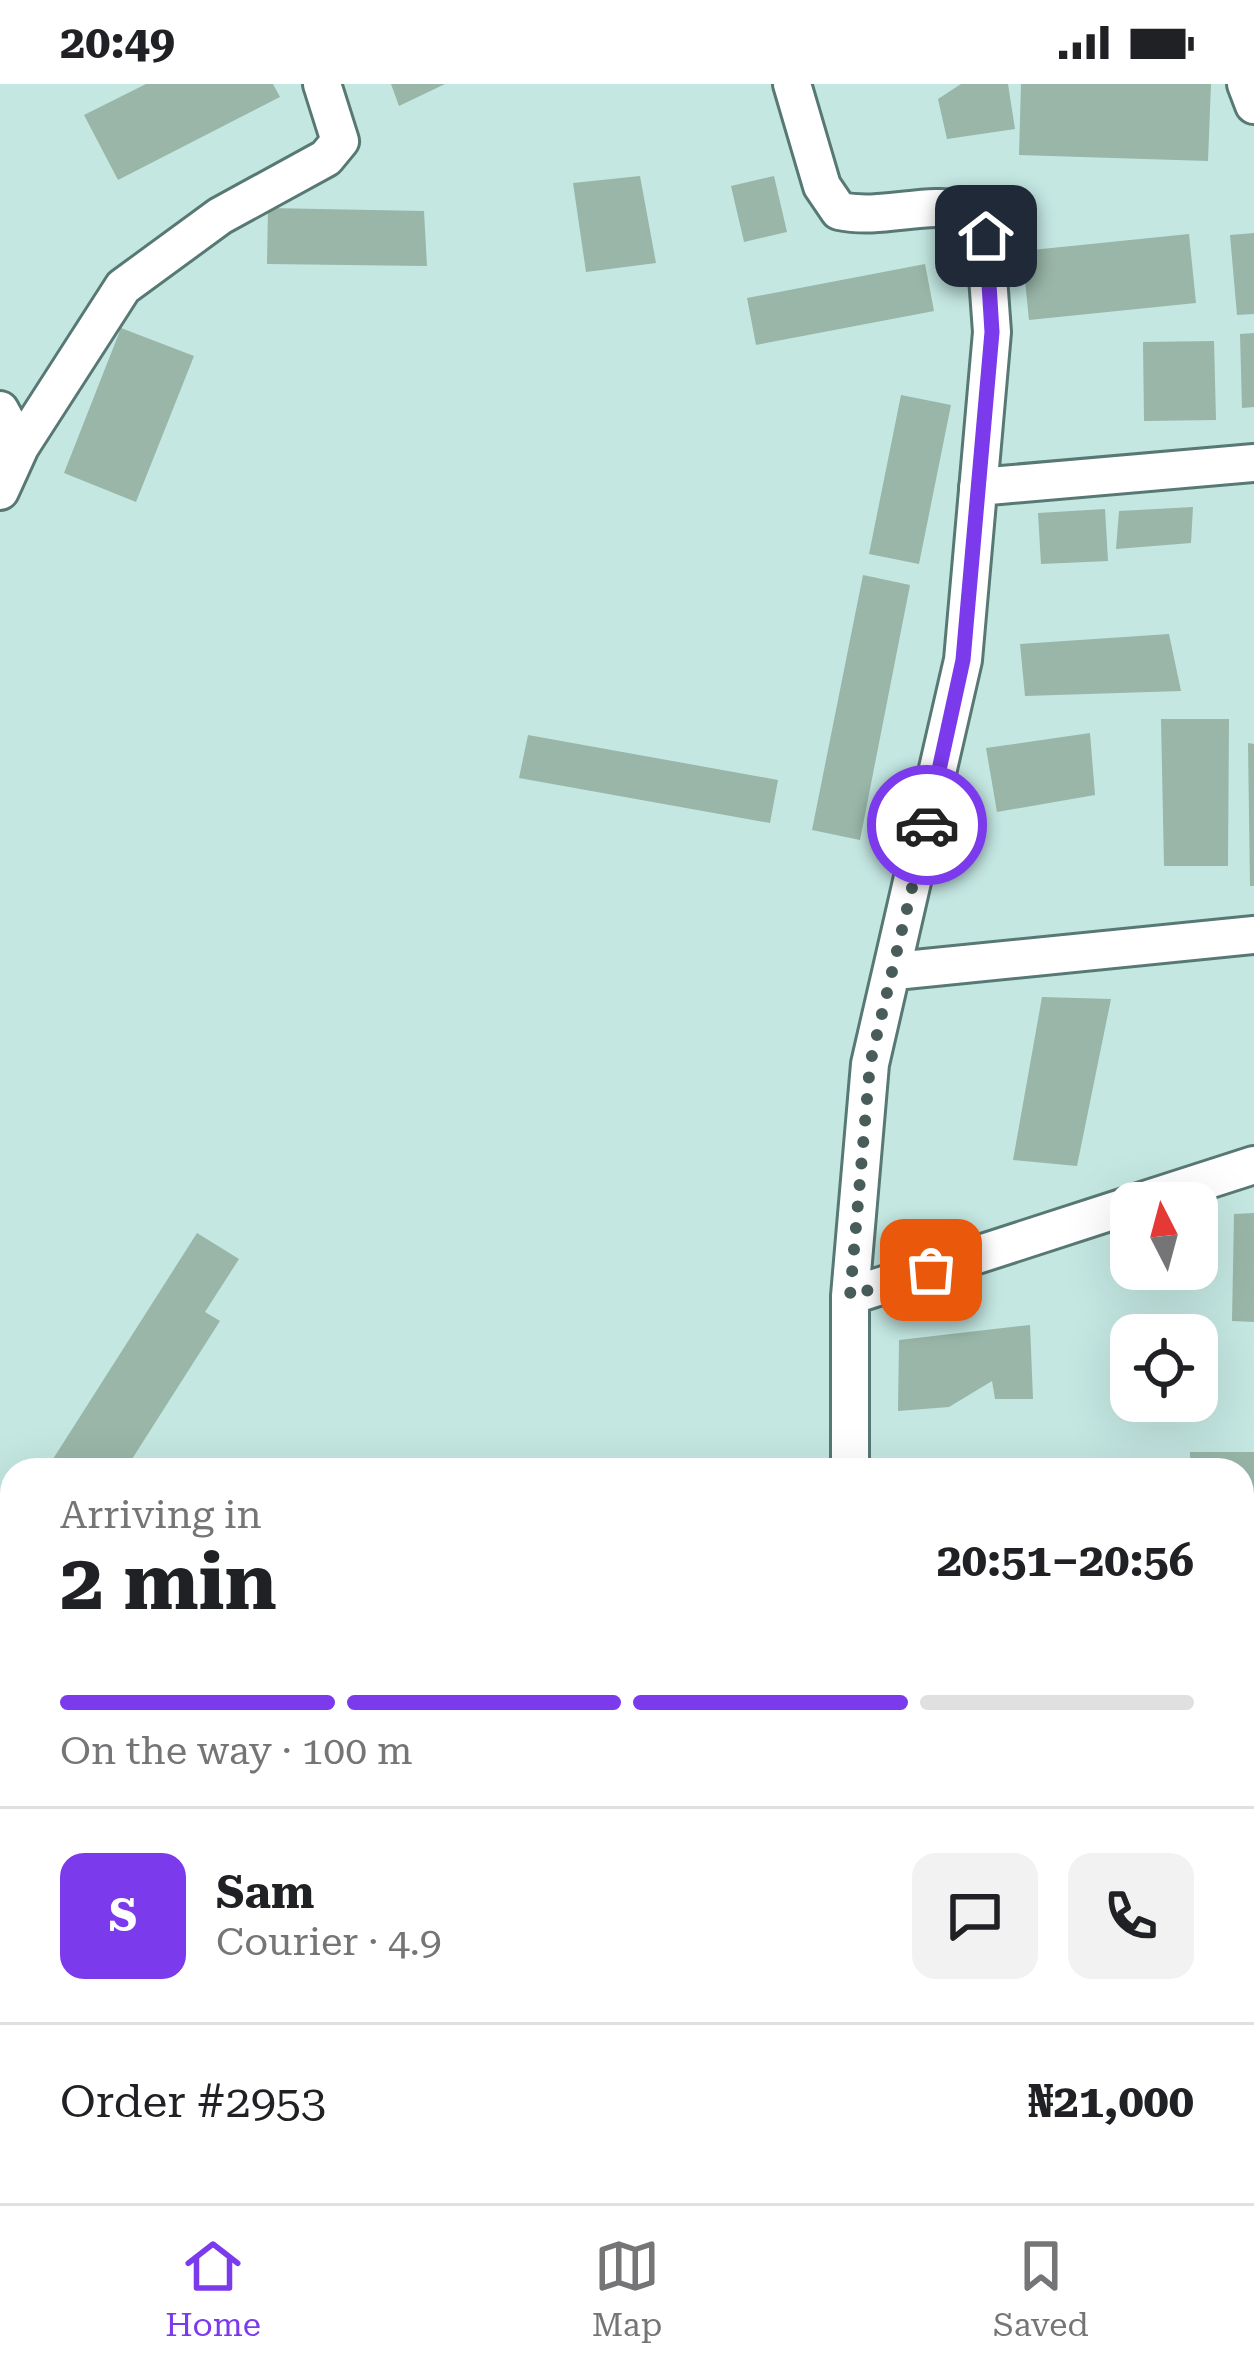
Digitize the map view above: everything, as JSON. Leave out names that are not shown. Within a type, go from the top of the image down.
[{"type":"street","points":[[0,491],[20,447],[123,287],[220,216],[326,158],[340,141],[337,117],[322,84]]},
{"type":"street","points":[[792,84],[822,186],[839,211],[894,215],[943,205],[968,211],[986,236],[992,332],[963,660],[870,1064],[850,1296],[850,1458]]},
{"type":"street","points":[[1246,84],[1254,105]]},
{"type":"street","points":[[0,410],[20,447]]},
{"type":"street","points":[[978,487],[1254,463]]},
{"type":"street","points":[[895,971],[1254,935]]},
{"type":"street","points":[[1202,1182],[1254,1165]]},
{"type":"street","points":[[850,1296],[1110,1212]]},
{"type":"building","points":[[146,84],[273,84],[280,97],[118,180],[84,115]]},
{"type":"building","points":[[391,84],[445,84],[399,106]]},
{"type":"building","points":[[961,84],[1008,84],[1015,129],[947,139],[938,99]]},
{"type":"building","points":[[1021,84],[1211,84],[1208,161],[1019,155]]},
{"type":"building","points":[[640,176],[656,263],[586,272],[573,183]]},
{"type":"building","points":[[774,176],[787,232],[744,242],[731,186]]},
{"type":"building","points":[[268,208],[424,211],[427,266],[267,264]]},
{"type":"building","points":[[1254,233],[1254,314],[1237,315],[1230,235]]},
{"type":"building","points":[[1189,234],[1196,303],[1029,320],[1022,251]]},
{"type":"building","points":[[925,264],[934,311],[756,345],[747,298]]},
{"type":"building","points":[[121,328],[194,356],[136,502],[64,473]]},
{"type":"building","points":[[1254,333],[1254,407],[1242,408],[1240,334]]},
{"type":"building","points":[[1214,341],[1216,420],[1144,421],[1143,342]]},
{"type":"building","points":[[901,395],[951,405],[919,564],[869,554]]},
{"type":"building","points":[[1193,507],[1191,543],[1116,549],[1119,511]]},
{"type":"building","points":[[1105,509],[1108,561],[1041,564],[1038,513]]},
{"type":"building","points":[[863,575],[910,585],[860,840],[812,830]]},
{"type":"building","points":[[1169,634],[1181,691],[1025,696],[1020,644]]},
{"type":"building","points":[[1161,719],[1229,719],[1228,866],[1164,866]]},
{"type":"building","points":[[1090,733],[1095,795],[997,812],[986,748]]},
{"type":"building","points":[[528,735],[778,780],[770,823],[519,778]]},
{"type":"building","points":[[1248,743],[1254,744],[1254,886],[1250,886]]},
{"type":"building","points":[[1042,997],[1111,999],[1077,1166],[1013,1160]]},
{"type":"building","points":[[1254,1213],[1254,1322],[1232,1321],[1234,1214]]},
{"type":"building","points":[[197,1233],[239,1259],[205,1312],[220,1321],[133,1458],[54,1458]]},
{"type":"building","points":[[1030,1325],[1033,1399],[995,1399],[992,1381],[949,1407],[898,1411],[899,1340]]},
{"type":"building","points":[[1190,1452],[1254,1452],[1254,1458],[1190,1458]]},
{"type":"way so far","points":[[927,825],[870,1064],[850,1296],[931,1270]]},
{"type":"route","points":[[927,825],[963,660],[992,332],[986,236]]}]
